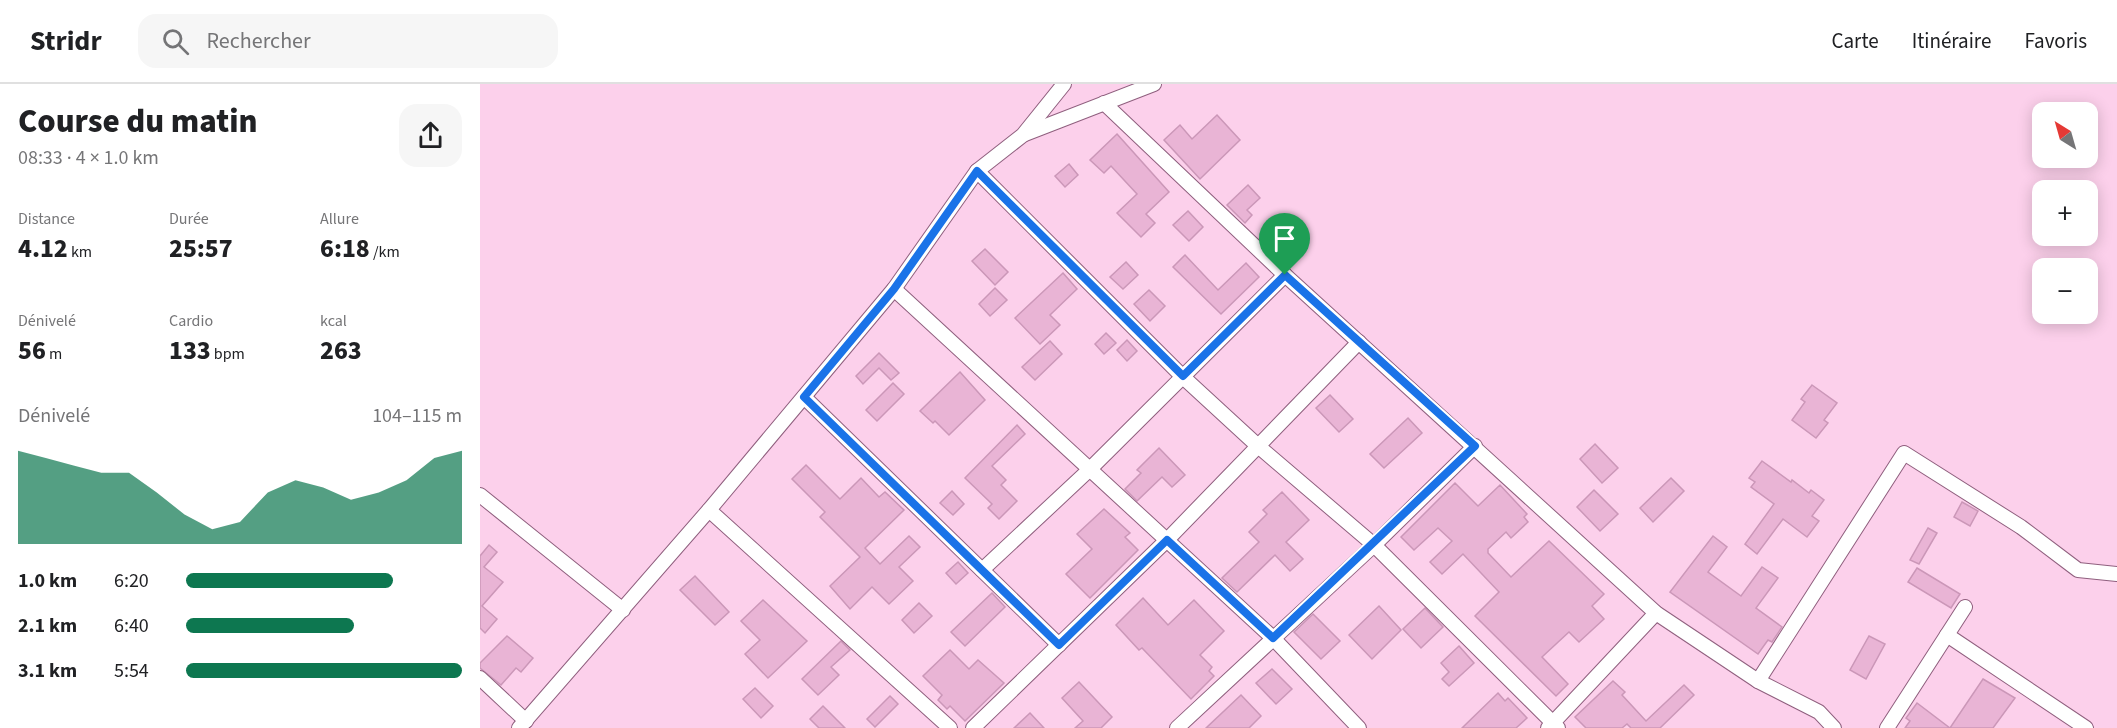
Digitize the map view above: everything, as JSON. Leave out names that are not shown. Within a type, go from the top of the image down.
[{"type":"street","points":[[1043,110],[1052,84]]},
{"type":"street","points":[[480,678],[523,724],[709,510],[894,289],[977,171],[1023,135],[1064,84]]},
{"type":"street","points":[[1023,135],[1154,84]]},
{"type":"street","points":[[1104,103],[1285,275],[1656,613],[1758,681],[1819,712],[1834,728]]},
{"type":"street","points":[[977,171],[1183,376],[1258,446],[1374,545],[1553,726],[1656,613]]},
{"type":"street","points":[[982,570],[1089,470],[1285,275]]},
{"type":"street","points":[[894,289],[1273,638],[1359,728]]},
{"type":"street","points":[[973,728],[1167,540],[1359,342]]},
{"type":"street","points":[[804,397],[1059,645]]},
{"type":"street","points":[[1178,728],[1374,545],[1475,446]]},
{"type":"street","points":[[1758,681],[1904,453],[2021,527],[2078,570],[2117,574]]},
{"type":"street","points":[[480,495],[623,610]]},
{"type":"street","points":[[709,510],[950,728]]},
{"type":"street","points":[[1887,728],[1965,607]]},
{"type":"street","points":[[1947,635],[2086,728]]},
{"type":"building","points":[[1217,115],[1240,140],[1200,179],[1164,140],[1180,125],[1192,139]]},
{"type":"building","points":[[1117,134],[1169,192],[1146,214],[1155,223],[1141,237],[1117,213],[1137,194],[1111,166],[1104,173],[1090,160]]},
{"type":"building","points":[[1069,164],[1078,175],[1065,187],[1055,176]]},
{"type":"building","points":[[1248,185],[1260,198],[1247,210],[1252,215],[1245,223],[1227,205]]},
{"type":"building","points":[[1188,211],[1203,227],[1189,241],[1173,225]]},
{"type":"building","points":[[985,249],[1008,272],[995,285],[972,261]]},
{"type":"building","points":[[1185,255],[1218,290],[1246,263],[1259,277],[1221,314],[1173,267]]},
{"type":"building","points":[[1126,262],[1138,275],[1123,289],[1110,277]]},
{"type":"building","points":[[1063,273],[1077,289],[1050,315],[1060,325],[1040,344],[1015,318]]},
{"type":"building","points":[[995,288],[1007,300],[990,316],[979,304]]},
{"type":"building","points":[[1149,290],[1165,306],[1150,321],[1134,304]]},
{"type":"building","points":[[1106,333],[1116,343],[1104,354],[1095,344]]},
{"type":"building","points":[[1127,340],[1137,351],[1127,361],[1117,350]]},
{"type":"building","points":[[1050,341],[1062,354],[1035,380],[1022,367]]},
{"type":"building","points":[[879,353],[899,373],[891,380],[879,368],[863,384],[856,376]]},
{"type":"building","points":[[960,372],[985,400],[949,435],[935,421],[933,423],[920,411]]},
{"type":"building","points":[[893,383],[904,394],[877,421],[866,410]]},
{"type":"building","points":[[1812,385],[1837,403],[1824,420],[1828,423],[1816,438],[1792,420],[1805,402],[1801,399]]},
{"type":"building","points":[[1330,395],[1353,419],[1339,432],[1316,408]]},
{"type":"building","points":[[1408,418],[1422,433],[1384,468],[1370,454]]},
{"type":"building","points":[[1017,425],[1025,434],[992,466],[1006,480],[1001,485],[1017,501],[999,519],[988,508],[992,504],[965,478]]},
{"type":"building","points":[[1595,444],[1618,468],[1602,483],[1580,459]]},
{"type":"building","points":[[1159,448],[1185,475],[1172,487],[1162,477],[1137,501],[1125,489],[1141,473],[1137,470]]},
{"type":"building","points":[[1762,461],[1791,482],[1792,480],[1809,493],[1811,490],[1824,500],[1812,516],[1819,521],[1807,537],[1783,519],[1757,554],[1745,544],[1774,504],[1751,487],[1755,482],[1749,478]]},
{"type":"building","points":[[806,465],[840,499],[861,478],[879,497],[885,492],[904,510],[865,548],[880,564],[909,536],[920,547],[899,567],[913,581],[889,604],[872,587],[850,609],[830,586],[860,557],[820,517],[825,512],[792,479]]},
{"type":"building","points":[[1671,478],[1684,491],[1653,522],[1640,508]]},
{"type":"building","points":[[1455,483],[1478,506],[1500,485],[1527,514],[1524,517],[1528,522],[1511,538],[1506,532],[1488,549],[1488,553],[1511,577],[1549,541],[1604,594],[1592,606],[1604,619],[1579,642],[1569,632],[1542,657],[1568,684],[1556,696],[1475,616],[1499,592],[1463,554],[1442,574],[1430,562],[1452,541],[1438,528],[1414,550],[1401,537]]},
{"type":"building","points":[[1594,490],[1618,514],[1600,531],[1577,507]]},
{"type":"building","points":[[952,491],[964,504],[953,515],[940,503]]},
{"type":"building","points":[[1282,492],[1309,520],[1286,542],[1303,559],[1290,571],[1275,555],[1237,592],[1222,578],[1259,542],[1249,532],[1267,514],[1263,510]]},
{"type":"building","points":[[1962,502],[1978,511],[1970,526],[1954,517]]},
{"type":"building","points":[[1104,509],[1130,533],[1125,537],[1138,550],[1090,598],[1066,574],[1092,549],[1077,534]]},
{"type":"building","points":[[1928,528],[1937,533],[1919,564],[1910,560]]},
{"type":"building","points":[[1713,536],[1727,547],[1708,572],[1741,596],[1762,567],[1778,578],[1756,608],[1782,627],[1772,642],[1768,640],[1758,654],[1670,592]]},
{"type":"building","points":[[489,545],[497,552],[484,567],[503,582],[482,606],[497,619],[485,633],[480,628],[480,556]]},
{"type":"building","points":[[958,562],[968,573],[956,584],[946,573]]},
{"type":"building","points":[[1917,568],[1960,594],[1951,608],[1908,582]]},
{"type":"building","points":[[695,576],[729,612],[715,625],[680,590]]},
{"type":"building","points":[[992,593],[1005,607],[965,646],[951,632]]},
{"type":"building","points":[[1143,598],[1168,625],[1194,600],[1224,631],[1200,655],[1212,667],[1209,671],[1214,676],[1191,699],[1142,648],[1139,650],[1116,625]]},
{"type":"building","points":[[763,600],[807,641],[768,678],[745,654],[760,640],[741,621]]},
{"type":"building","points":[[919,603],[932,616],[914,633],[902,620]]},
{"type":"building","points":[[1379,606],[1401,630],[1372,659],[1349,635]]},
{"type":"building","points":[[1425,608],[1443,627],[1421,648],[1403,629]]},
{"type":"building","points":[[1313,614],[1340,641],[1321,659],[1294,632]]},
{"type":"building","points":[[507,636],[533,658],[521,672],[516,668],[501,685],[480,668],[480,663]]},
{"type":"building","points":[[1869,636],[1885,644],[1866,679],[1850,670]]},
{"type":"building","points":[[841,641],[850,650],[831,667],[839,675],[818,695],[802,679]]},
{"type":"building","points":[[1459,646],[1474,663],[1449,686],[1442,679],[1449,672],[1441,663]]},
{"type":"building","points":[[950,650],[969,669],[978,660],[1004,683],[965,721],[950,706],[947,709],[938,700],[942,695],[923,676]]},
{"type":"building","points":[[1272,669],[1292,689],[1276,704],[1256,683]]},
{"type":"building","points":[[1983,679],[2015,698],[1993,728],[1950,728]]},
{"type":"building","points":[[1613,681],[1625,692],[1622,695],[1646,721],[1684,685],[1694,695],[1660,728],[1631,728],[1627,724],[1622,728],[1586,728],[1575,717]]},
{"type":"building","points":[[1079,682],[1112,717],[1101,728],[1075,728],[1083,721],[1062,698]]},
{"type":"building","points":[[755,688],[773,706],[761,718],[743,699]]},
{"type":"building","points":[[1498,693],[1505,701],[1508,698],[1527,718],[1516,728],[1462,728]]},
{"type":"building","points":[[1241,695],[1261,716],[1249,728],[1206,728]]},
{"type":"building","points":[[890,696],[898,704],[875,727],[867,719]]},
{"type":"building","points":[[1917,703],[1950,728],[1905,728],[1910,721],[1906,718]]},
{"type":"building","points":[[823,706],[845,728],[819,728],[810,719]]},
{"type":"building","points":[[1030,713],[1044,728],[1014,728]]},
{"type":"route","points":[[977,171],[1183,376],[1285,275],[1475,446],[1374,545],[1273,638],[1167,540],[1059,645],[804,397],[894,289],[977,171]]}]
